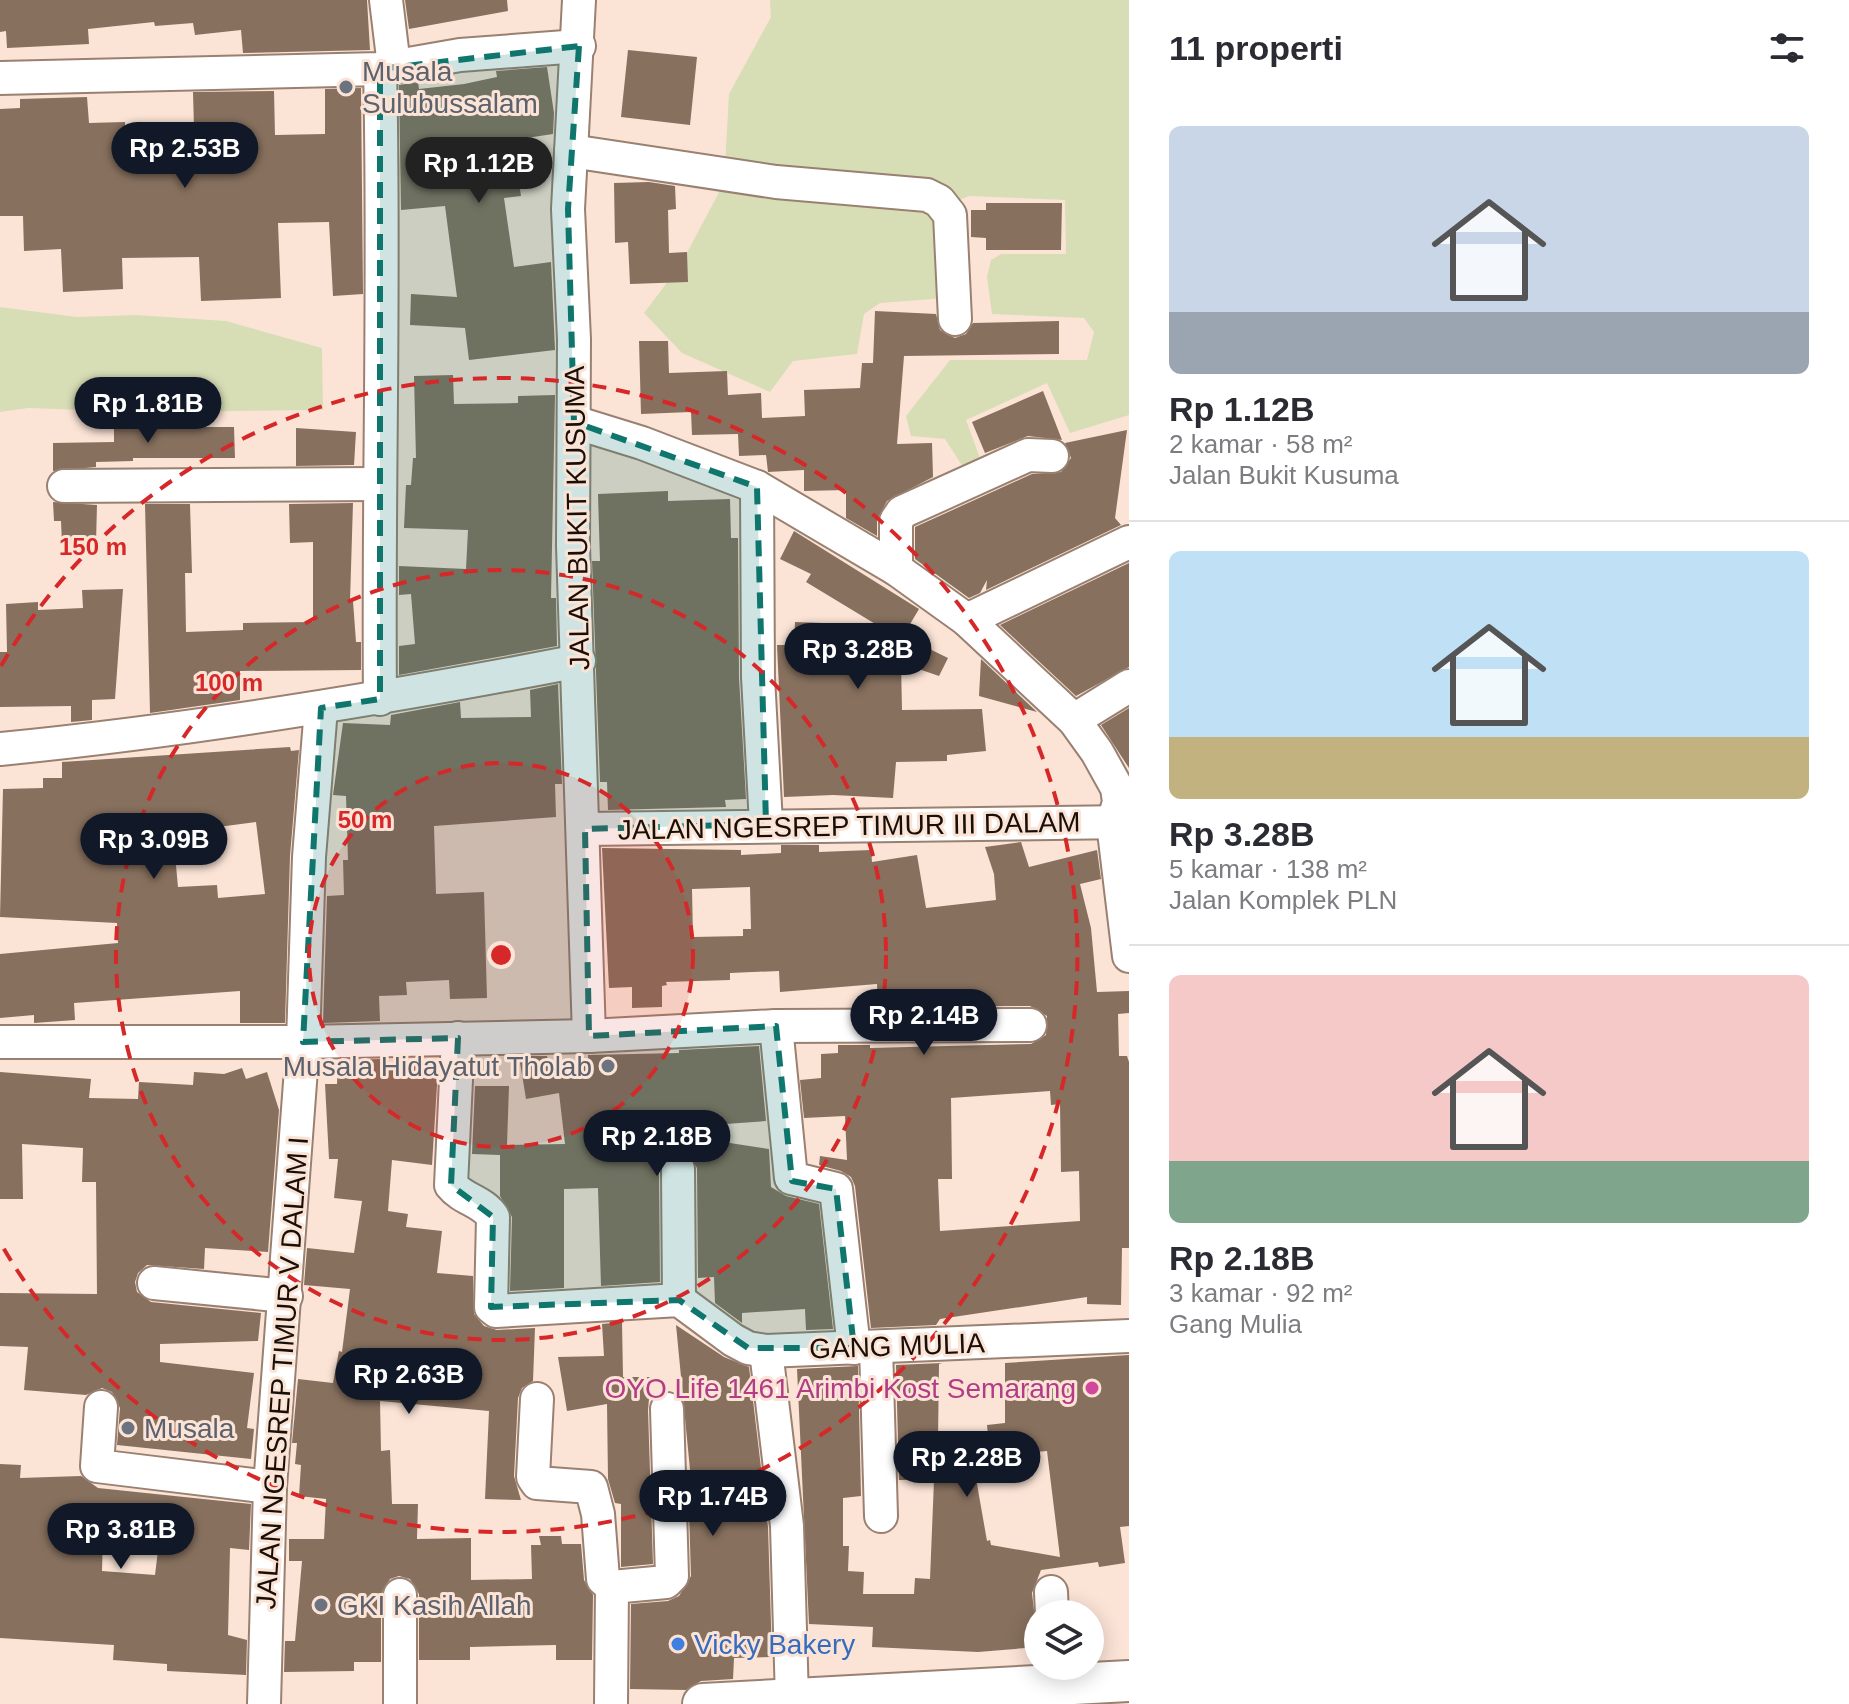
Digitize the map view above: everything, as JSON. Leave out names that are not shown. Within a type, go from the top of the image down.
[{"type":"main road","points":[[1104,1679],[1129,1681]]},
{"type":"main road","points":[[703,1704],[897,1700],[1028,1680]]},
{"type":"street","points":[[380,699],[378,484],[386,0]]},
{"type":"street","name":"JALAN BUKIT KUSUMA","points":[[579,0],[579,46],[568,209],[574,422],[573,546],[585,829],[589,1036]]},
{"type":"street","points":[[0,78],[387,68],[460,55],[579,46]]},
{"type":"street","points":[[571,151],[776,182],[927,195],[939,201],[950,215],[955,319]]},
{"type":"street","points":[[574,422],[642,443],[757,487],[896,569],[967,620],[1074,720],[1110,770],[1117,788],[1129,956]]},
{"type":"street","points":[[896,569],[896,521],[902,512],[958,484],[1028,455],[1052,456]]},
{"type":"street","points":[[64,486],[378,484]]},
{"type":"street","points":[[757,487],[758,677],[766,824]]},
{"type":"street","points":[[967,620],[1129,542]]},
{"type":"street","points":[[0,749],[321,708],[579,661]]},
{"type":"street","points":[[1074,720],[1129,686]]},
{"type":"street","name":"JALAN NGESREP TIMUR V DALAM I","points":[[264,1704],[270,1487],[303,1042],[309,857],[321,708]]},
{"type":"street","name":"JALAN NGESREP TIMUR III DALAM","points":[[585,829],[766,824],[1121,822]]},
{"type":"street","points":[[0,1042],[303,1042],[589,1036],[776,1026],[1030,1025]]},
{"type":"street","points":[[776,1026],[791,1178],[836,1189],[865,1347],[881,1516]]},
{"type":"street","points":[[458,1038],[451,1185],[457,1193],[486,1207],[493,1217],[491,1307],[496,1311],[679,1300],[678,1169]]},
{"type":"street","points":[[154,1283],[286,1296]]},
{"type":"street","name":"GANG MULIA","points":[[679,1300],[733,1340],[748,1348],[766,1351],[1129,1336]]},
{"type":"street","points":[[766,1351],[787,1526],[792,1700]]},
{"type":"street","points":[[537,1399],[533,1477],[537,1483],[591,1487],[598,1514],[603,1579],[612,1587],[666,1582],[672,1576],[667,1409]]},
{"type":"street","points":[[101,1407],[97,1466],[270,1487]]},
{"type":"street","points":[[611,1704],[612,1587]]},
{"type":"street","points":[[400,1595],[400,1704]]},
{"type":"highlighted area","points":[[579,46],[568,209],[574,422],[757,487],[766,824],[585,829],[589,1036],[776,1026],[792,1181],[836,1189],[854,1348],[748,1348],[679,1300],[491,1307],[493,1217],[451,1185],[458,1038],[303,1042],[321,708],[380,699],[380,69]]},
{"type":"green space","points":[[770,0],[1129,0],[1129,415],[1070,433],[1047,383],[966,420],[982,464],[963,467],[945,439],[911,436],[906,416],[950,360],[1087,360],[1094,332],[1084,318],[992,314],[987,277],[991,260],[1001,254],[1066,254],[1065,200],[969,196],[940,208],[946,298],[880,303],[864,314],[857,354],[793,361],[770,392],[682,353],[644,313],[681,264],[724,183],[729,94],[771,17]]},
{"type":"green space","points":[[0,307],[77,317],[136,315],[226,321],[322,348],[323,410],[140,412],[28,408],[0,412]]},
{"type":"building","points":[[0,0],[367,0],[370,50],[243,53],[241,30],[195,35],[193,23],[155,26],[154,22],[88,29],[89,44],[7,48],[6,31],[0,32]]},
{"type":"building","points":[[405,0],[507,0],[508,11],[409,29]]},
{"type":"building","points":[[628,50],[697,57],[690,125],[621,117]]},
{"type":"building","points":[[547,67],[554,113],[553,134],[513,140],[521,196],[504,198],[514,267],[551,262],[555,350],[469,360],[465,328],[410,325],[411,294],[457,297],[445,206],[401,210],[399,85],[418,82],[419,89],[464,84],[497,77],[496,71]]},
{"type":"building","points":[[361,88],[363,294],[333,296],[329,222],[278,223],[281,298],[201,301],[199,257],[122,258],[123,289],[63,292],[61,249],[24,251],[23,216],[0,216],[0,109],[20,108],[20,99],[87,97],[89,123],[125,122],[125,129],[194,128],[193,92],[274,91],[275,135],[325,134],[325,89]]},
{"type":"building","points":[[649,182],[675,186],[676,209],[668,210],[669,253],[687,252],[688,282],[630,284],[628,242],[615,243],[614,183]]},
{"type":"building","points":[[986,203],[1062,203],[1061,250],[986,250],[986,238],[971,237],[971,210],[986,210]]},
{"type":"building","points":[[875,311],[936,314],[940,330],[955,338],[966,334],[973,323],[1059,321],[1059,354],[904,356],[897,444],[932,443],[933,477],[887,501],[877,520],[877,536],[846,518],[846,490],[804,491],[804,470],[768,472],[766,455],[739,456],[738,434],[692,435],[691,412],[641,414],[639,341],[668,341],[669,373],[727,371],[728,395],[761,393],[762,418],[805,416],[804,390],[860,388],[862,363],[873,363]]},
{"type":"building","points":[[453,375],[454,404],[518,403],[518,396],[555,395],[551,598],[556,598],[557,646],[399,675],[399,646],[415,644],[411,594],[399,595],[399,566],[466,569],[468,530],[404,528],[406,485],[411,485],[413,458],[416,458],[414,376]]},
{"type":"building","points":[[1043,391],[1062,440],[1028,436],[985,453],[972,422]]},
{"type":"building","points":[[196,420],[196,427],[234,427],[235,458],[133,458],[133,461],[96,462],[96,467],[53,471],[53,443],[114,442],[114,424]]},
{"type":"building","points":[[296,428],[356,432],[354,465],[296,466]]},
{"type":"building","points":[[1127,430],[1115,518],[1121,525],[986,590],[987,580],[980,593],[969,598],[915,559],[915,527],[1032,474],[1061,472],[1071,458],[1065,443]]},
{"type":"building","points":[[668,491],[668,501],[730,499],[731,538],[738,538],[739,678],[746,799],[725,800],[726,807],[608,810],[607,782],[600,782],[592,561],[600,561],[598,494]]},
{"type":"building","points":[[53,502],[97,505],[96,543],[62,544],[61,521],[54,521]]},
{"type":"building","points":[[353,503],[350,601],[353,601],[356,642],[361,642],[361,670],[240,671],[240,700],[150,713],[145,504],[190,504],[192,573],[185,573],[186,632],[243,630],[243,623],[313,622],[313,542],[290,543],[289,504]]},
{"type":"building","points":[[794,531],[919,609],[903,636],[948,658],[939,676],[901,663],[902,710],[982,709],[986,751],[947,755],[947,761],[896,762],[893,798],[833,795],[784,797],[777,645],[794,645],[795,622],[877,625],[806,582],[811,574],[780,559]]},
{"type":"building","points":[[1129,563],[1129,667],[1076,696],[1000,625]]},
{"type":"building","points":[[123,589],[115,699],[92,700],[92,720],[71,722],[71,706],[0,707],[0,652],[7,652],[6,604],[38,602],[38,610],[83,608],[82,590]]},
{"type":"building","points":[[981,659],[1037,712],[979,696]]},
{"type":"building","points":[[558,684],[562,784],[555,784],[556,817],[434,826],[436,894],[484,892],[487,998],[450,999],[449,980],[406,982],[407,995],[379,996],[380,1021],[323,1023],[327,896],[344,895],[343,860],[348,860],[346,796],[333,795],[343,723],[390,725],[391,715],[460,702],[461,718],[531,717],[530,690]]},
{"type":"building","points":[[1129,708],[1129,768],[1101,725]]},
{"type":"building","points":[[290,747],[291,751],[299,750],[290,856],[285,1023],[240,1023],[240,991],[74,1003],[75,1020],[34,1023],[34,1015],[0,1018],[0,954],[118,943],[117,923],[0,917],[3,789],[43,788],[43,778],[62,778],[62,762]],"holes":[[[256,822],[265,894],[218,898],[217,885],[178,887],[173,833]]]},
{"type":"building","points":[[1021,842],[1029,867],[1097,850],[1101,879],[1080,884],[1091,928],[1097,992],[1129,991],[1129,1013],[1118,1014],[1119,1056],[1127,1056],[1129,1062],[1129,1248],[1122,1248],[1121,1305],[1087,1304],[1087,1297],[940,1319],[936,1325],[871,1328],[855,1186],[851,1177],[841,1171],[819,1165],[820,1156],[847,1160],[845,1116],[804,1118],[800,1080],[821,1078],[821,1054],[838,1053],[838,1045],[870,1045],[870,1048],[1031,1044],[1046,1035],[1047,1016],[1030,1006],[878,1007],[877,984],[780,992],[779,971],[730,973],[730,980],[666,982],[667,985],[662,986],[662,1007],[632,1008],[632,987],[609,988],[602,848],[741,850],[741,855],[781,853],[781,845],[819,845],[819,852],[871,850],[872,862],[917,855],[926,908],[996,900],[994,874],[985,847]],"holes":[[[750,887],[751,929],[743,929],[743,936],[693,937],[692,889]],[[1050,1091],[1051,1105],[1060,1104],[1061,1172],[1079,1171],[1080,1221],[940,1231],[938,1179],[952,1179],[951,1098]]]},
{"type":"building","points":[[759,1046],[766,1121],[684,1127],[684,1136],[769,1149],[771,1187],[786,1196],[819,1204],[833,1329],[806,1330],[805,1309],[742,1313],[742,1323],[715,1303],[714,1277],[698,1278],[697,1168],[688,1153],[679,1150],[668,1153],[659,1168],[660,1282],[601,1286],[598,1188],[564,1189],[564,1288],[510,1291],[512,1217],[500,1196],[500,1155],[472,1154],[475,1086],[509,1086],[507,1145],[565,1144],[559,1093],[526,1099],[519,1056],[547,1056],[549,1067],[588,1062],[588,1055],[679,1053],[679,1050]]},
{"type":"building","points":[[381,1059],[381,1064],[419,1064],[419,1068],[438,1069],[432,1165],[392,1160],[388,1211],[408,1214],[406,1227],[442,1231],[437,1273],[473,1276],[474,1314],[484,1326],[497,1330],[535,1328],[533,1381],[522,1388],[518,1398],[514,1476],[521,1500],[485,1499],[489,1411],[380,1401],[381,1451],[390,1450],[392,1504],[418,1504],[417,1539],[471,1538],[471,1580],[532,1579],[531,1545],[541,1545],[539,1536],[561,1536],[562,1544],[581,1544],[584,1580],[593,1595],[592,1660],[556,1660],[556,1645],[470,1647],[470,1660],[419,1660],[419,1594],[410,1579],[399,1576],[390,1579],[381,1594],[381,1662],[354,1662],[354,1671],[284,1672],[285,1641],[295,1641],[302,1561],[289,1561],[289,1539],[324,1539],[326,1499],[299,1496],[301,1465],[295,1464],[297,1443],[292,1443],[298,1379],[333,1383],[339,1351],[342,1352],[350,1289],[304,1285],[307,1248],[354,1253],[362,1201],[334,1198],[338,1159],[329,1159],[325,1084],[337,1084],[338,1060]]},
{"type":"building","points":[[242,1068],[246,1079],[267,1072],[279,1110],[268,1252],[205,1248],[204,1269],[147,1265],[138,1273],[135,1282],[137,1292],[151,1302],[261,1313],[258,1341],[160,1344],[160,1362],[254,1373],[247,1428],[254,1429],[251,1459],[117,1445],[120,1408],[112,1392],[102,1388],[86,1395],[24,1390],[28,1347],[0,1346],[0,1293],[97,1294],[96,1182],[82,1182],[83,1148],[22,1144],[23,1199],[0,1199],[0,1072],[91,1079],[89,1098],[138,1099],[139,1082],[193,1085],[194,1072],[224,1074]]},
{"type":"building","points":[[622,1322],[623,1377],[651,1377],[648,1410],[653,1564],[621,1567],[621,1504],[615,1503],[608,1479],[607,1404],[567,1411],[558,1357],[604,1356],[602,1324]]},
{"type":"building","points":[[676,1325],[724,1357],[749,1367],[768,1527],[772,1657],[734,1658],[733,1679],[701,1681],[686,1690],[630,1689],[631,1604],[668,1601],[679,1596],[691,1576],[688,1480],[691,1480]]},
{"type":"building","points":[[1129,1355],[1129,1526],[1120,1527],[1125,1563],[1099,1567],[1098,1562],[1041,1570],[1032,1593],[1033,1600],[1024,1600],[1024,1648],[978,1652],[872,1647],[873,1627],[809,1624],[797,1369],[858,1366],[861,1496],[843,1498],[843,1546],[849,1546],[848,1571],[864,1572],[863,1594],[914,1594],[915,1578],[930,1579],[934,1480],[899,1480],[896,1365],[942,1363],[939,1364],[938,1440],[980,1443],[977,1484],[987,1541],[990,1540],[991,1545],[1060,1557],[1047,1451],[990,1456],[987,1425],[1005,1423],[1005,1363]]},
{"type":"building","points":[[0,1464],[21,1465],[20,1478],[81,1476],[98,1488],[251,1504],[249,1550],[230,1548],[228,1635],[247,1640],[246,1675],[167,1671],[167,1664],[113,1660],[114,1645],[0,1638]],"holes":[[[103,1534],[160,1534],[155,1575],[102,1571]]]},
{"type":"place","name":"Musala Sulubussalam","points":[[346,87]]},
{"type":"place","name":"Musala Hidayatut Tholab","points":[[608,1066]]},
{"type":"place","name":"OYO Life 1461 Arimbi Kost Semarang","points":[[1092,1388]]},
{"type":"place","name":"Musala","points":[[128,1428]]},
{"type":"place","name":"GKI Kasih Allah","points":[[321,1605]]},
{"type":"place","name":"Vicky Bakery","points":[[678,1644]]}]
